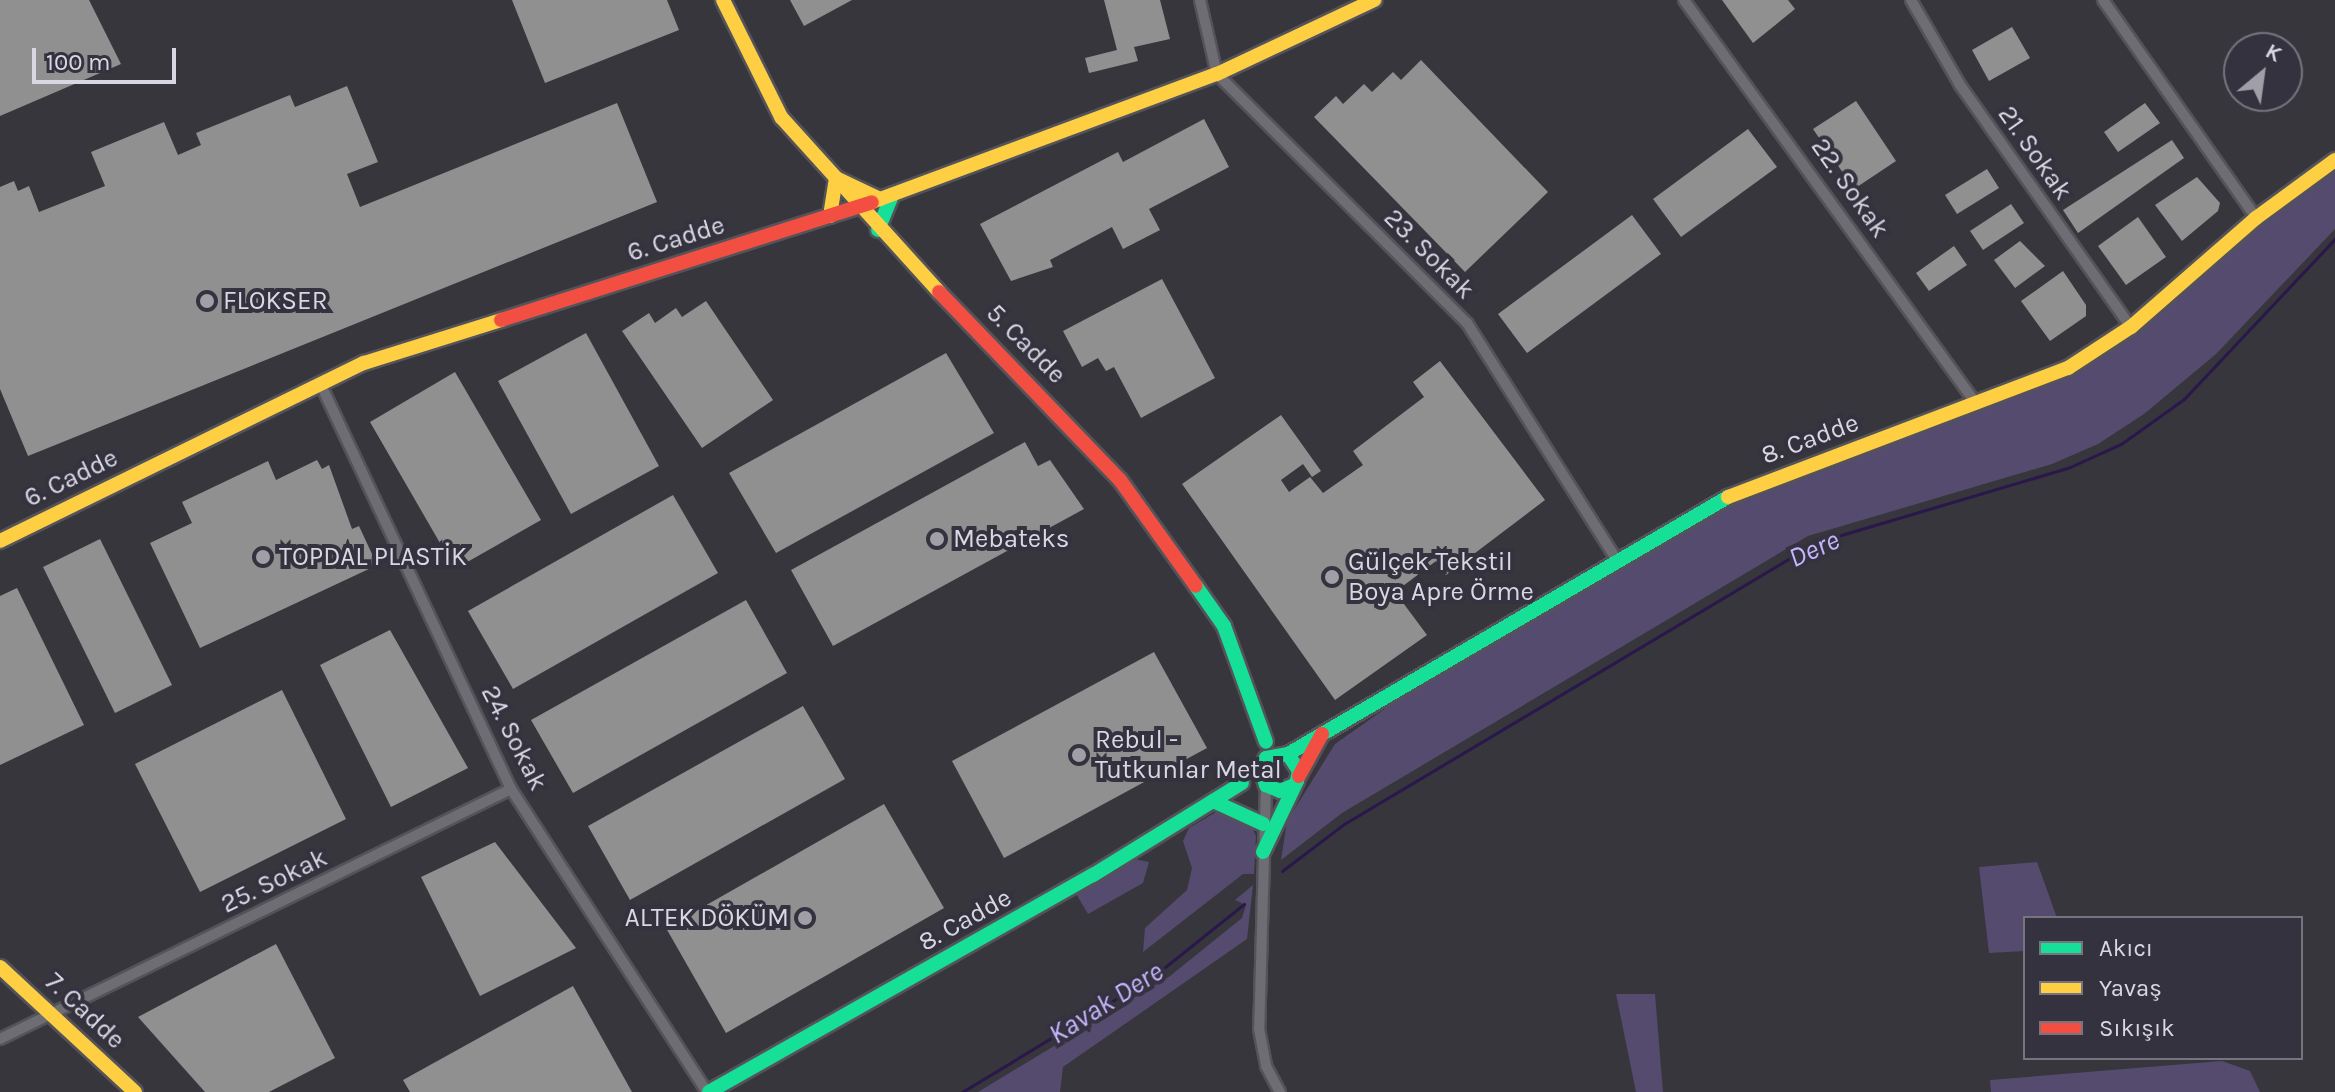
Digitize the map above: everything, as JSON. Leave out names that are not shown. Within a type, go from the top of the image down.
[{"type":"street","name":"5. Cadde","points":[[723,0],[781,117],[878,230],[1120,480],[1224,626],[1277,749],[1297,781]]},
{"type":"street","points":[[1200,0],[1217,74]]},
{"type":"street","name":"6. Cadde","points":[[0,541],[320,383],[432,339],[860,207],[1217,74],[1374,0]]},
{"type":"street","name":"22. Sokak","points":[[1684,0],[1976,404]]},
{"type":"street","name":"21. Sokak","points":[[1911,0],[1960,85],[2131,327]]},
{"type":"street","points":[[2103,0],[2256,218]]},
{"type":"street","name":"23. Sokak","points":[[1217,74],[1467,323],[1615,557]]},
{"type":"street","name":"8. Cadde","points":[[1277,749],[1322,734],[1615,557],[1737,492],[2068,368],[2131,327],[2256,218],[2335,160]]},
{"type":"street","points":[[830,216],[836,178],[886,197],[878,230]]},
{"type":"street","name":"24. Sokak","points":[[320,383],[511,789],[708,1092]]},
{"type":"street","points":[[1263,852],[1322,734]]},
{"type":"street","points":[[1277,749],[1262,766],[1266,785],[1259,1029],[1266,1066],[1280,1092]]},
{"type":"street","name":"8. Cadde","points":[[708,1092],[1213,801],[1262,766]]},
{"type":"street","points":[[1242,783],[1266,785],[1280,791],[1297,781]]},
{"type":"street","name":"25. Sokak","points":[[0,1039],[511,789]]},
{"type":"street","points":[[1213,801],[1263,824]]},
{"type":"street","name":"7. Cadde","points":[[0,967],[54,1012],[135,1092]]},
{"type":"shaded area","points":[[2335,168],[2335,229],[2216,354],[2144,414],[2098,444],[2052,464],[1808,536],[1342,813],[1281,860],[1287,821],[1335,744],[1413,689],[1737,495],[2067,377]]},
{"type":"shaded area","points":[[1216,812],[1250,823],[1256,836],[1254,874],[1243,874],[1143,952],[1145,928],[1187,890],[1192,868],[1183,841],[1189,828]]},
{"type":"shaded area","points":[[1134,859],[1149,862],[1143,883],[1088,914],[1075,892]]},
{"type":"shaded area","points":[[2037,862],[2056,916],[2023,916],[2023,951],[1989,953],[1979,867]]},
{"type":"shaded area","points":[[1253,885],[1247,939],[1063,1067],[1060,1092],[978,1092],[1170,976],[1242,918],[1246,905],[1235,900]]},
{"type":"shaded area","points":[[1616,994],[1655,994],[1663,1092],[1636,1092]]},
{"type":"shaded area","points":[[2222,1061],[2250,1071],[2260,1092],[1991,1092],[1990,1080]]},
{"type":"building","points":[[0,0],[89,0],[121,64],[0,116]]},
{"type":"building","points":[[512,0],[667,0],[679,30],[545,83]]},
{"type":"building","points":[[790,0],[852,0],[804,26]]},
{"type":"building","points":[[1104,0],[1160,0],[1170,39],[1134,47],[1138,61],[1089,73],[1085,58],[1117,50]]},
{"type":"building","points":[[1722,0],[1788,0],[1795,9],[1753,43]]},
{"type":"building","points":[[2012,27],[2030,58],[1989,81],[1972,50]]},
{"type":"building","points":[[1421,60],[1548,192],[1465,272],[1314,117],[1336,96],[1343,104],[1364,84],[1372,92],[1393,72],[1401,80]]},
{"type":"building","name":"FLOKSER","points":[[347,86],[378,162],[347,174],[360,207],[617,103],[657,202],[28,456],[0,389],[0,187],[14,181],[18,191],[29,186],[39,212],[105,186],[91,152],[164,122],[178,155],[201,145],[196,133],[290,95],[295,107]]},
{"type":"building","points":[[1856,101],[1896,161],[1854,189],[1813,129]]},
{"type":"building","points":[[2145,103],[2160,123],[2118,152],[2104,132]]},
{"type":"building","points":[[1204,119],[1229,167],[1149,209],[1160,230],[1123,249],[1112,227],[1050,260],[1053,267],[1011,281],[980,224],[1118,152],[1123,162]]},
{"type":"building","points":[[1748,129],[1777,167],[1681,237],[1653,199]]},
{"type":"building","points":[[2172,140],[2184,158],[2078,233],[2063,210]]},
{"type":"building","points":[[1987,169],[1999,188],[1957,214],[1945,195]]},
{"type":"building","points":[[2197,177],[2220,203],[2218,211],[2182,241],[2155,205]]},
{"type":"building","points":[[2011,204],[2024,223],[1983,250],[1970,231]]},
{"type":"building","points":[[1632,215],[1661,254],[1527,353],[1498,314]]},
{"type":"building","points":[[2138,217],[2166,257],[2126,285],[2098,246]]},
{"type":"building","points":[[2020,241],[2045,266],[2015,288],[1994,260]]},
{"type":"building","points":[[1954,246],[1967,265],[1929,291],[1916,273]]},
{"type":"building","points":[[2063,271],[2086,305],[2086,316],[2050,341],[2021,301]]},
{"type":"building","points":[[1162,279],[1215,378],[1141,418],[1114,367],[1106,371],[1098,358],[1082,367],[1063,331]]},
{"type":"building","points":[[706,301],[773,400],[702,448],[622,331],[649,313],[655,323],[676,308],[682,317]]},
{"type":"building","points":[[586,333],[659,466],[571,514],[498,381]]},
{"type":"building","points":[[946,353],[994,433],[776,553],[729,473]]},
{"type":"building","name":"Gülçek Tekstil Boya Apre Örme","points":[[1440,361],[1545,500],[1446,575],[1436,561],[1395,592],[1427,635],[1335,700],[1182,484],[1281,415],[1321,471],[1312,477],[1303,464],[1281,480],[1289,492],[1310,477],[1323,493],[1363,465],[1353,451],[1424,397],[1413,382]]},
{"type":"building","points":[[455,372],[541,520],[455,569],[370,422]]},
{"type":"building","name":"Mebateks","points":[[1025,442],[1038,466],[1050,460],[1084,509],[833,646],[791,570]]},
{"type":"building","name":"TOPDAL PLASTİK","points":[[317,460],[322,469],[329,465],[352,529],[359,526],[372,554],[371,568],[200,648],[150,543],[192,523],[182,502],[268,461],[276,480]]},
{"type":"building","points":[[673,495],[718,573],[513,689],[468,611]]},
{"type":"building","points":[[100,539],[172,685],[115,713],[43,567]]},
{"type":"building","points":[[17,588],[84,725],[0,765],[0,596]]},
{"type":"building","points":[[746,600],[787,673],[573,793],[531,720]]},
{"type":"building","points":[[390,630],[468,768],[391,807],[320,665]]},
{"type":"building","name":"Rebul - Tutkunlar Metal","points":[[1154,652],[1207,748],[1004,858],[952,761]]},
{"type":"building","points":[[282,690],[346,819],[200,892],[135,764]]},
{"type":"building","points":[[803,706],[845,779],[630,900],[588,826]]},
{"type":"building","name":"ALTEK DÖKÜM","points":[[884,804],[944,908],[726,1033],[666,928]]},
{"type":"building","points":[[495,842],[576,948],[480,996],[421,877]]},
{"type":"building","points":[[276,944],[335,1058],[269,1092],[205,1092],[138,1017]]},
{"type":"building","points":[[573,986],[632,1092],[410,1092],[403,1080]]},
{"type":"waterway","name":"Dere","points":[[1282,871],[1344,824],[1795,555],[1831,538],[2070,467],[2121,444],[2184,399],[2335,239]]},
{"type":"waterway","name":"Kavak Dere","points":[[962,1092],[1155,975],[1244,904]]},
{"type":"traffic: fast","points":[[878,230],[892,195]]},
{"type":"traffic: fast","points":[[1288,754],[1728,497]]},
{"type":"traffic: fast","points":[[1196,586],[1224,626],[1266,742]]},
{"type":"traffic: fast","points":[[1263,852],[1297,781],[1299,771],[1288,754],[1266,758],[1261,768],[1266,785],[1280,791],[1294,785]]},
{"type":"traffic: fast","points":[[709,1092],[1093,875],[1242,783]]},
{"type":"traffic: fast","points":[[1213,801],[1263,824]]},
{"type":"traffic: slow","points":[[723,0],[781,117],[939,292]]},
{"type":"traffic: slow","points":[[872,202],[1217,74],[1374,0]]},
{"type":"traffic: slow","points":[[1728,497],[2068,368],[2131,327],[2256,218],[2335,160]]},
{"type":"traffic: slow","points":[[830,216],[836,178],[880,199]]},
{"type":"traffic: slow","points":[[0,541],[364,363],[501,320]]},
{"type":"traffic: slow","points":[[0,967],[135,1092]]},
{"type":"traffic: jam","points":[[501,320],[872,202]]},
{"type":"traffic: jam","points":[[939,292],[1120,480],[1196,586]]},
{"type":"traffic: jam","points":[[1299,776],[1322,734]]},
{"type":"place","name":"FLOKSER","points":[[207,301]]},
{"type":"place","name":"Mebateks","points":[[937,539]]},
{"type":"place","name":"TOPDAL PLASTİK","points":[[263,557]]},
{"type":"place","name":"Gülçek Tekstil Boya Apre Örme","points":[[1332,577]]},
{"type":"place","name":"Rebul - Tutkunlar Metal","points":[[1079,755]]},
{"type":"place","name":"ALTEK DÖKÜM","points":[[805,918]]}]
